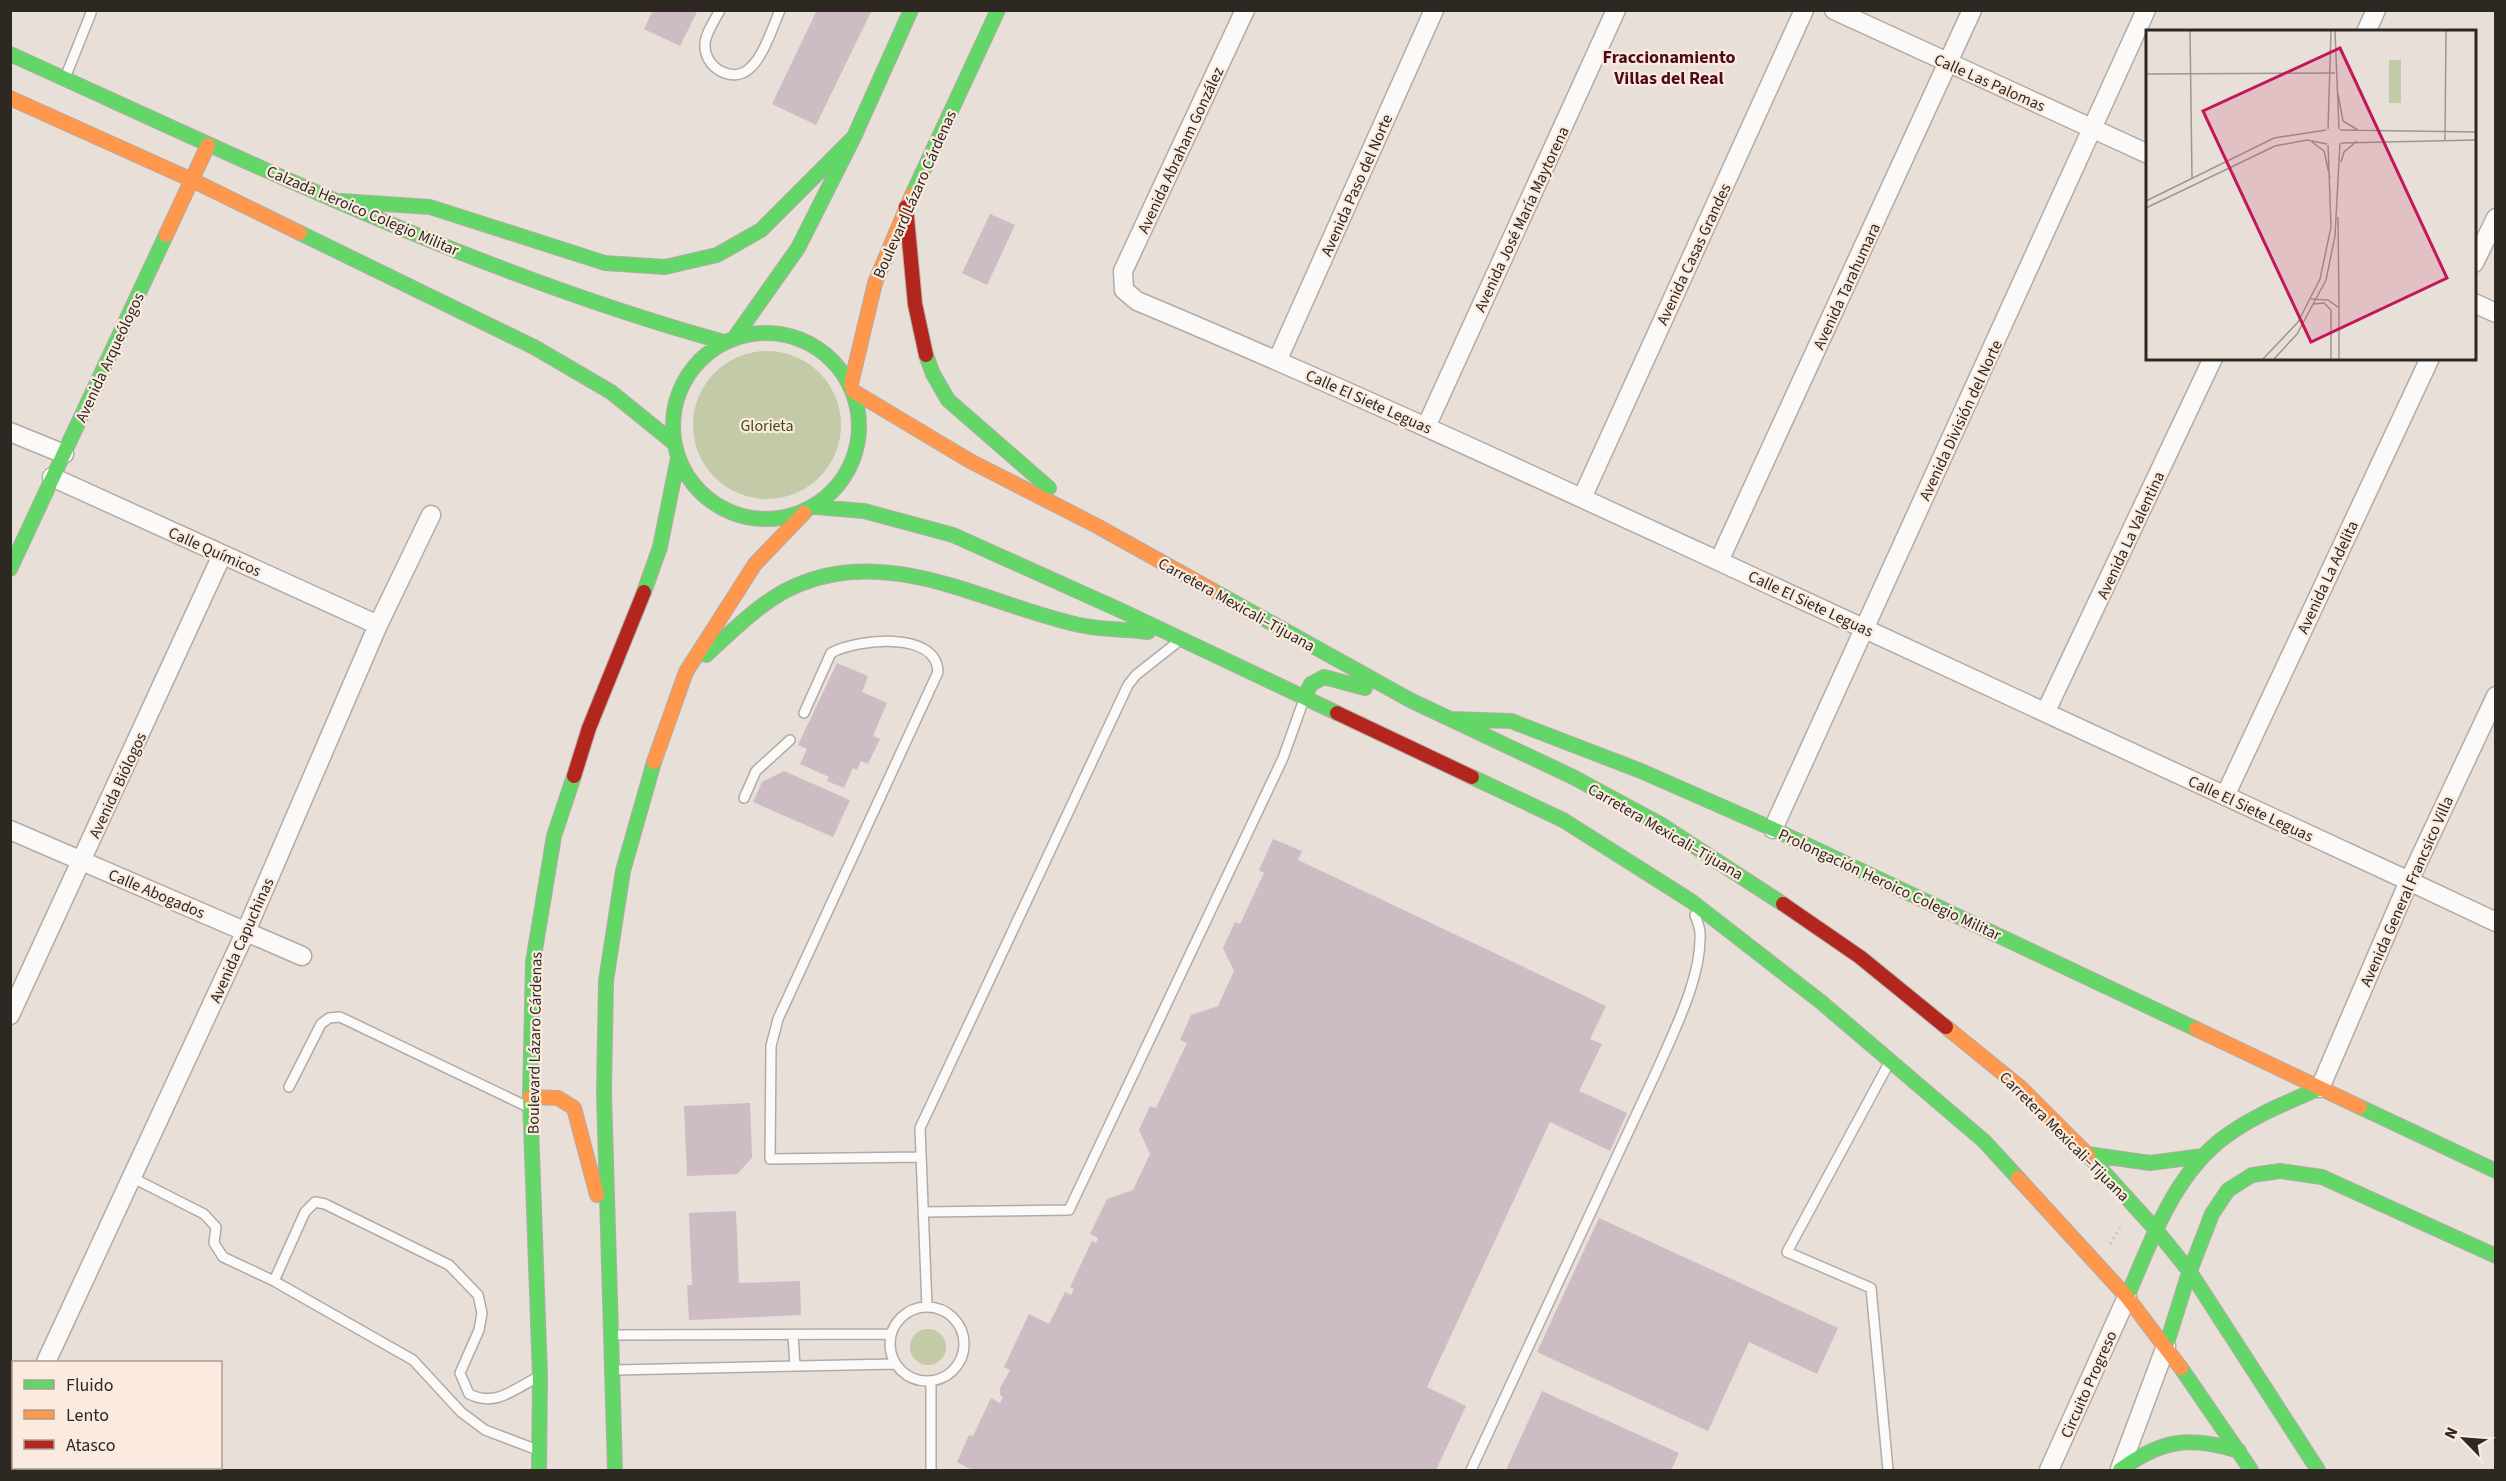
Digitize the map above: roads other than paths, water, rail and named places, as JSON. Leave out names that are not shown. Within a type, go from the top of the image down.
[{"type":"main road","points":[[730,340],[798,248],[854,136],[911,10]]},
{"type":"main road","name":"Boulevard Lázaro Cárdenas","points":[[852,388],[875,283],[906,207],[998,10]]},
{"type":"main road","name":"Calzada Heroico Colegio Militar","points":[[10,54],[208,145],[486,262],[658,325],[730,340]]},
{"type":"main road","points":[[10,98],[192,180],[534,347],[611,392],[674,443]]},
{"type":"main road","points":[[341,201],[430,207],[605,263],[665,267],[717,255],[761,230],[854,136]]},
{"type":"main road","name":"Avenida Arqueólogos","points":[[10,569],[208,145]]},
{"type":"main road","points":[[906,207],[911,272],[920,330],[928,363],[944,396],[996,445],[1097,526]]},
{"type":"main road","points":[[615,1470],[609,1335],[609,1215],[604,1093],[606,981],[622,871],[644,792],[686,672],[755,564],[810,510],[836,488],[850,467],[858,442],[859,416],[852,388],[831,358],[810,343],[786,334],[761,332],[730,340],[704,356],[689,374],[678,395],[673,419],[674,443],[678,459],[688,478],[703,495],[721,508],[741,516],[763,520],[810,510],[864,511],[953,535],[1305,696],[1563,820],[1691,901],[1821,1002],[1984,1141],[2127,1297],[2166,1346],[2251,1470]]},
{"type":"main road","points":[[852,388],[970,461],[1097,526]]},
{"type":"main road","name":"Boulevard Lázaro Cárdenas","points":[[540,1470],[538,1450],[540,1376],[530,1102],[533,962],[554,836],[589,728],[635,620],[660,548],[678,459]]},
{"type":"main road","name":"Carretera Mexicali–Tijuana","points":[[1097,526],[1410,700],[1592,788],[1660,824],[1750,880],[1860,957],[2012,1080],[2086,1154],[2157,1231],[2190,1272],[2319,1470]]},
{"type":"main road","points":[[686,672],[769,601],[812,579],[859,572],[914,575],[1077,624],[1175,637]]},
{"type":"main road","points":[[1305,696],[1311,684],[1324,677],[1410,700]]},
{"type":"main road","name":"Prolongación Heroico Colegio Militar","points":[[1448,719],[1511,720],[1641,771],[1773,829],[2320,1088]]},
{"type":"main road","points":[[2127,1297],[2178,1191],[2203,1156],[2230,1133],[2320,1088],[2496,1171]]},
{"type":"main road","points":[[530,1102],[558,1098],[574,1108],[592,1181],[599,1200],[609,1215]]},
{"type":"main road","points":[[2086,1154],[2150,1163],[2203,1156]]},
{"type":"main road","points":[[2166,1346],[2190,1272],[2208,1224],[2220,1200],[2235,1185],[2255,1173],[2277,1170],[2303,1171],[2322,1177],[2496,1256]]},
{"type":"main road","points":[[2120,1470],[2140,1454],[2164,1444],[2188,1440],[2214,1443],[2239,1451]]},
{"type":"street","name":"Avenida Abraham González","points":[[1124,290],[1123,271],[1245,10]]},
{"type":"street","name":"Avenida Paso del Norte","points":[[1278,359],[1434,10]]},
{"type":"street","name":"Avenida José María Maytorena","points":[[1426,427],[1616,10]]},
{"type":"street","name":"Avenida Casas Grandes","points":[[1582,498],[1804,10]]},
{"type":"street","name":"Calle Las Palomas","points":[[1834,10],[2146,153]]},
{"type":"street","name":"Avenida Tarahumara","points":[[1719,561],[1972,10]]},
{"type":"street","name":"Avenida División del Norte","points":[[1773,829],[2146,10]]},
{"type":"street","points":[[2367,30],[2376,10]]},
{"type":"street","points":[[2476,261],[2496,218]]},
{"type":"street","name":"Calle El Siete Leguas","points":[[1124,290],[1137,301],[1278,359],[2046,711],[2496,922]]},
{"type":"street","points":[[2476,303],[2496,313]]},
{"type":"street","name":"Avenida La Valentina","points":[[2046,711],[2212,360]]},
{"type":"street","name":"Avenida La Adelita","points":[[2225,796],[2429,360]]},
{"type":"street","points":[[10,432],[64,454]]},
{"type":"street","name":"Calle Químicos","points":[[52,477],[378,625]]},
{"type":"street","name":"Avenida Capuchinas","points":[[46,1361],[246,931],[378,625],[431,515]]},
{"type":"street","name":"Avenida Biólogos","points":[[10,1015],[222,555]]},
{"type":"street","name":"Avenida General Francsico Villa","points":[[2320,1088],[2409,881],[2496,696]]},
{"type":"street","name":"Calle Abogados","points":[[10,830],[302,956]]},
{"type":"street","name":"Circuito Progreso","points":[[2049,1470],[2127,1297]]},
{"type":"street","points":[[2120,1470],[2166,1346]]},
{"type":"lane","points":[[64,79],[91,13],[90,10]]},
{"type":"lane","points":[[720,10],[705,42],[706,56],[712,66],[729,74],[740,75],[751,68],[780,10]]},
{"type":"lane","points":[[927,1307],[920,1128],[1121,700],[1136,675],[1175,637]]},
{"type":"lane","points":[[804,713],[831,653],[836,651],[878,640],[898,641],[919,647],[933,655],[938,662],[938,672],[778,1019],[771,1046],[769,1079],[770,1159],[921,1157]]},
{"type":"lane","points":[[923,1212],[1069,1210],[1294,732],[1305,696]]},
{"type":"lane","points":[[744,798],[756,771],[790,740]]},
{"type":"lane","points":[[1471,1470],[1659,1068],[1682,1012],[1697,964],[1700,932],[1691,901]]},
{"type":"lane","points":[[289,1086],[321,1024],[329,1018],[340,1017],[530,1102]]},
{"type":"lane","points":[[1888,1470],[1871,1288],[1787,1252],[1890,1061]]},
{"type":"lane","points":[[131,1177],[204,1214],[216,1227],[214,1243],[223,1257],[274,1281],[413,1360],[461,1412],[485,1430],[538,1450]]},
{"type":"lane","points":[[274,1281],[305,1212],[315,1202],[325,1204],[449,1265],[478,1295],[482,1313],[479,1330],[460,1374],[469,1394],[481,1400],[498,1398],[540,1376]]},
{"type":"lane","points":[[927,1307],[939,1309],[954,1320],[963,1336],[964,1348],[953,1371],[931,1381],[911,1377],[896,1364],[891,1354],[891,1334],[896,1323],[904,1314],[927,1307]]},
{"type":"lane","points":[[609,1335],[891,1334]]},
{"type":"lane","points":[[793,1335],[795,1366]]},
{"type":"lane","points":[[611,1371],[896,1364]]},
{"type":"lane","points":[[931,1381],[931,1470]]},
{"type":"district","name":"Fraccionamiento Villas del Real","points":[[1669,67]]},
{"type":"park label","name":"Glorieta","points":[[767,425]]}]
